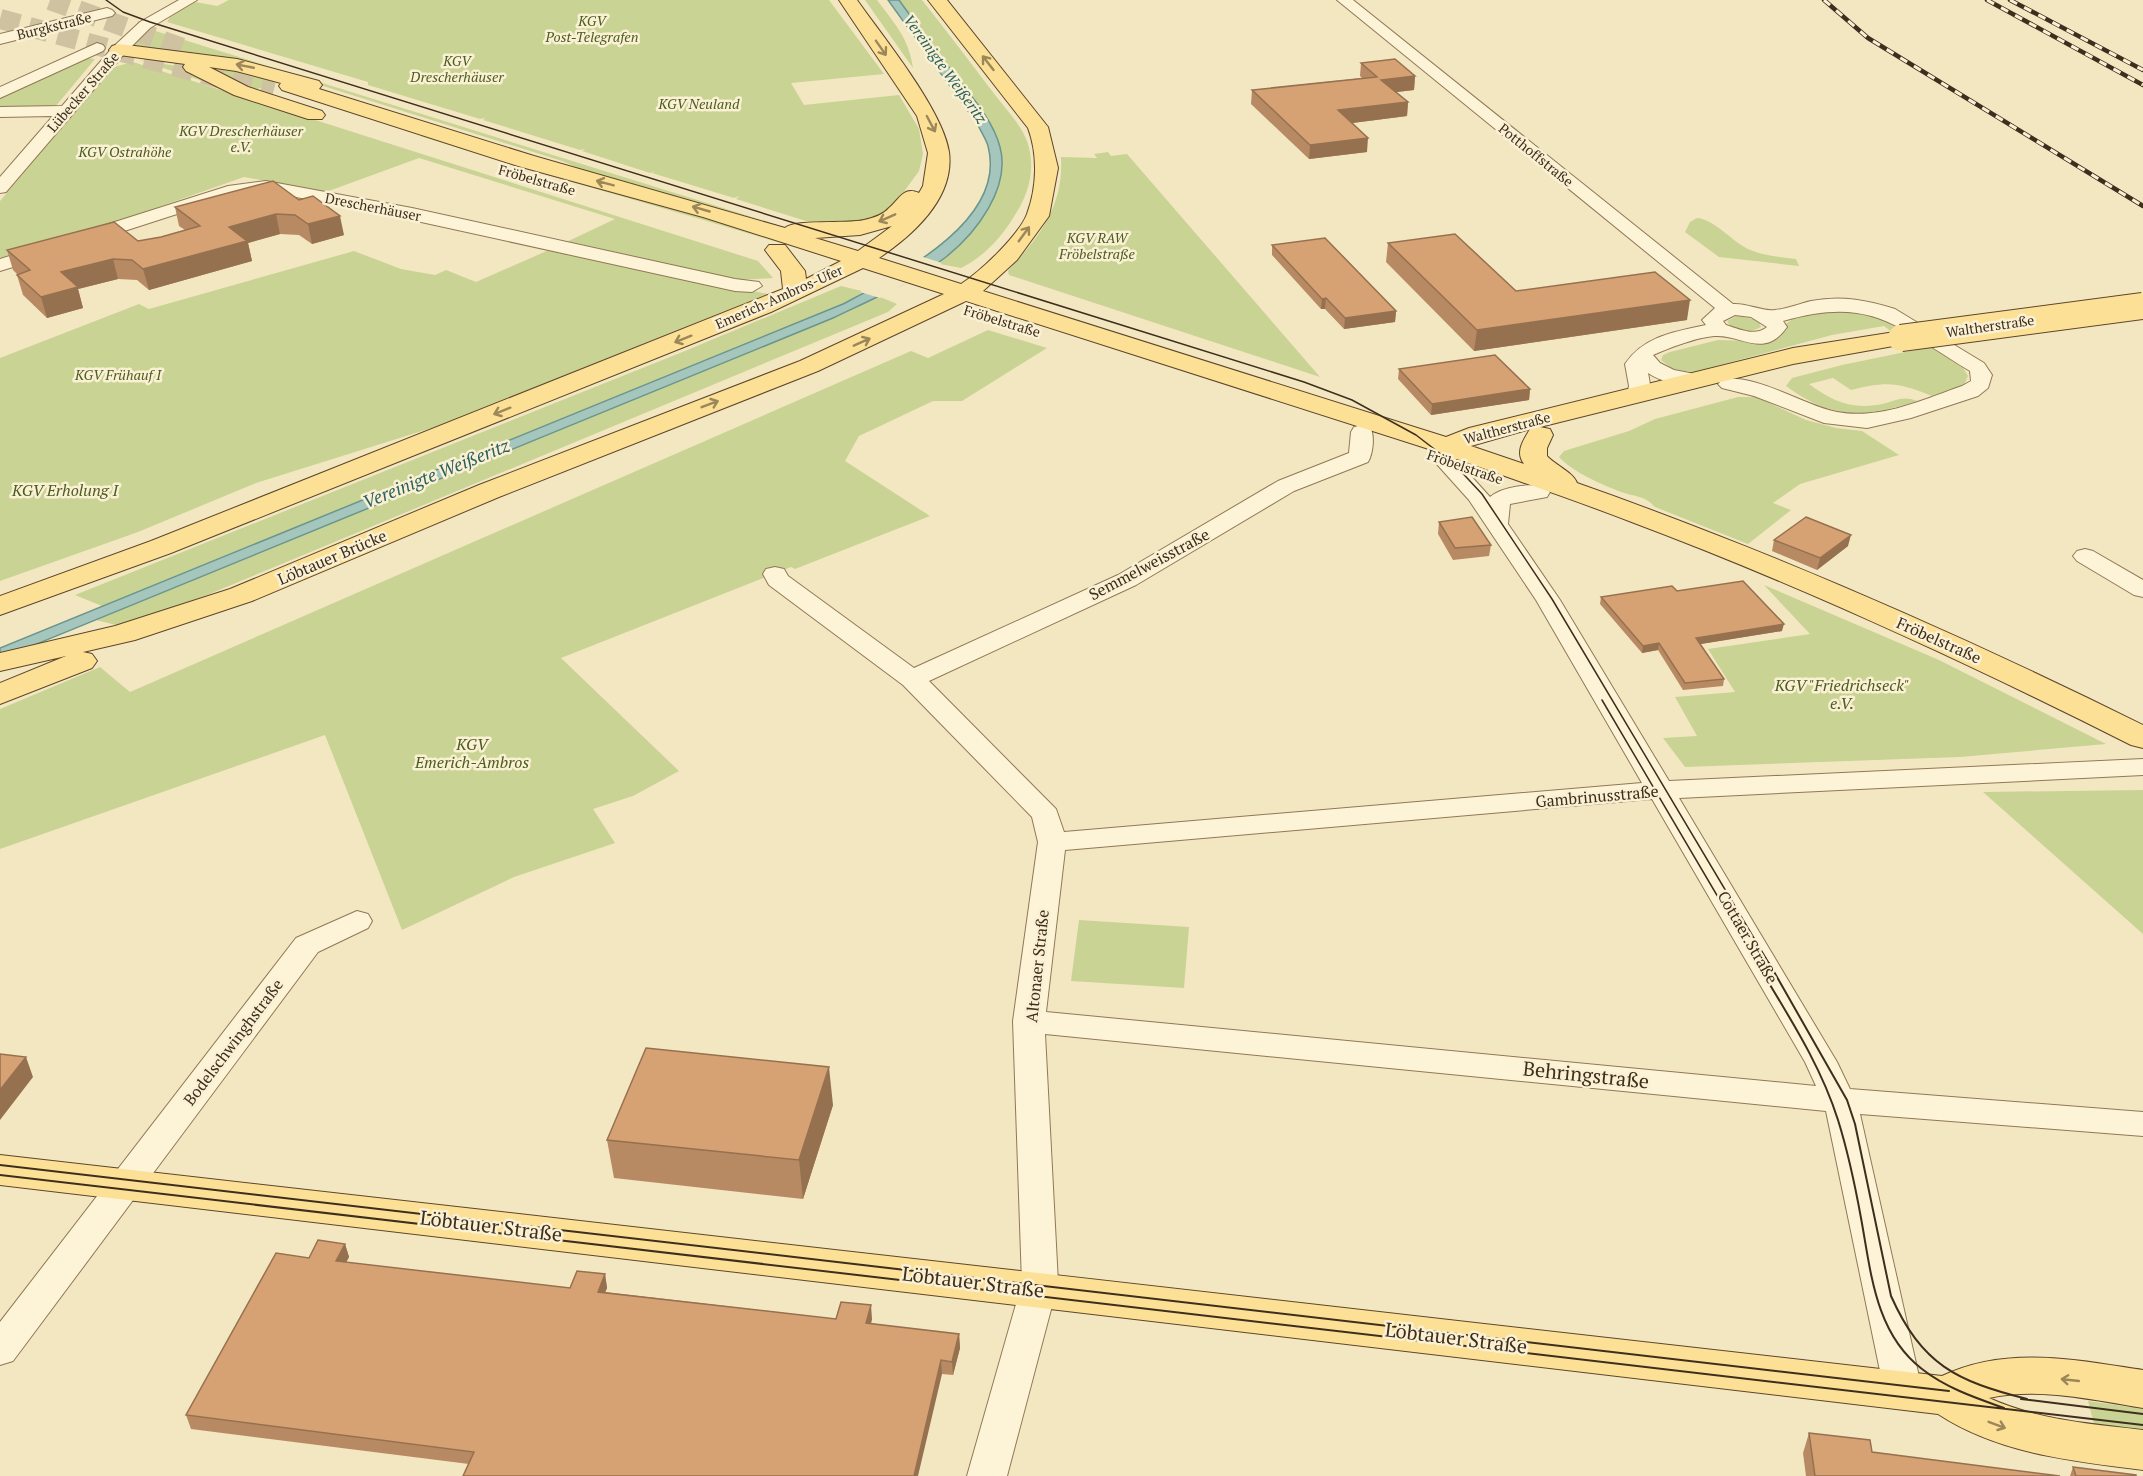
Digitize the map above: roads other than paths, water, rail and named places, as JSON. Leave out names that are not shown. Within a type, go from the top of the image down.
[{"type":"main road","name":"Emerich-Ambros-Ufer","points":[[400,451],[859,267],[899,234],[924,205],[932,187],[939,150],[936,134],[917,101],[848,0]]},
{"type":"main road","points":[[0,694],[70,665],[218,617],[285,591],[602,458],[656,426],[809,366],[1009,255],[1038,216],[1047,168],[1046,152],[1038,127],[938,0]]},
{"type":"main road","points":[[110,51],[186,65],[281,90]]},
{"type":"main road","points":[[110,51],[237,65],[339,123]]},
{"type":"main road","name":"Fröbelstraße","points":[[281,90],[493,166],[777,250],[859,267]]},
{"type":"main road","name":"Fröbelstraße","points":[[281,90],[757,226],[859,267],[940,294],[1590,497],[1640,515],[1940,640],[2143,738]]},
{"type":"main road","points":[[440,155],[493,166]]},
{"type":"main road","points":[[757,226],[825,231],[869,225],[895,216],[914,191],[932,187]]},
{"type":"main road","points":[[777,250],[793,271],[795,293]]},
{"type":"main road","name":"Fröbelstraße","points":[[940,294],[1361,444],[1454,454],[1539,492],[1730,553]]},
{"type":"main road","name":"Waltherstraße","points":[[1454,454],[1492,431],[1793,356],[1900,338],[2143,306]]},
{"type":"main road","name":"Waltherstraße","points":[[1454,454],[1540,435],[1807,363],[1837,350]]},
{"type":"main road","name":"Löbtauer Brücke","points":[[0,662],[92,641],[197,610],[267,585],[489,491],[656,426]]},
{"type":"main road","points":[[1540,435],[1533,448],[1533,458],[1550,474],[1590,497]]},
{"type":"main road","points":[[0,606],[161,547],[400,451]]},
{"type":"main road","points":[[0,591],[129,546],[244,494],[338,466],[400,451]]},
{"type":"main road","name":"Löbtauer Straße","points":[[0,1170],[1925,1393],[2008,1429],[2066,1440],[2143,1450]]},
{"type":"main road","points":[[1925,1393],[1972,1383],[2024,1376],[2143,1389]]},
{"type":"street","points":[[96,0],[121,10],[144,27]]},
{"type":"street","name":"Potthoffstraße","points":[[1344,0],[1729,310]]},
{"type":"street","name":"Lübecker Straße","points":[[121,10],[183,4]]},
{"type":"street","name":"Lübecker Straße","points":[[0,188],[67,111],[110,51],[183,4]]},
{"type":"street","points":[[121,10],[121,24],[144,27]]},
{"type":"street","name":"Burgkstraße","points":[[0,39],[121,10]]},
{"type":"street","points":[[0,93],[110,51]]},
{"type":"street","points":[[0,112],[67,111]]},
{"type":"street","name":"Drescherhäuser","points":[[0,265],[234,190],[266,186],[412,214],[735,285],[752,286]]},
{"type":"street","points":[[1729,384],[1760,391],[1832,418],[1849,420],[1886,418],[1980,386],[1983,374],[1977,367],[1888,313],[1860,304],[1831,302],[1770,318]]},
{"type":"street","points":[[1638,395],[1640,386],[1635,364],[1643,355],[1660,344],[1719,330],[1738,336],[1760,337],[1775,332],[1775,323],[1770,318],[1751,311],[1729,310],[1714,316],[1712,320],[1719,330]]},
{"type":"street","points":[[1643,355],[1646,362],[1665,374],[1698,380]]},
{"type":"street","points":[[1770,373],[1777,386],[1794,404]]},
{"type":"street","name":"Semmelweisstraße","points":[[912,679],[1127,580],[1361,444]]},
{"type":"street","name":"Cottaer Straße","points":[[1454,454],[1478,496],[1548,600],[1821,1062],[1839,1100],[1925,1393]]},
{"type":"street","points":[[1497,523],[1499,501],[1506,496],[1539,492]]},
{"type":"street","points":[[2085,556],[2143,590]]},
{"type":"street","name":"Altonaer Straße","points":[[775,574],[778,580],[912,679],[1046,815],[1052,842],[1029,1021],[1038,1289],[987,1476]]},
{"type":"street","name":"Gambrinusstraße","points":[[1052,842],[1661,790],[2143,767]]},
{"type":"street","name":"Bodelschwinghstraße","points":[[0,1350],[307,945],[357,921]]},
{"type":"street","name":"Behringstraße","points":[[1029,1021],[1839,1100],[2143,1124]]},
{"type":"water","name":"Vereinigte Weißeritz","points":[[888,0],[899,0],[981,109],[1000,147],[1002,163],[1000,178],[996,193],[988,208],[969,235],[934,266],[876,298],[833,318],[0,659],[0,648],[843,304],[891,278],[943,243],[965,222],[981,199],[990,173],[988,146],[978,125]]},
{"type":"tunnel","points":[[50,0],[191,51]]},
{"type":"tunnel","points":[[0,19],[273,93]]},
{"type":"tram line","points":[[106,0],[123,12],[150,22],[1304,382],[1352,400],[1416,435],[1455,465],[1482,494],[1552,599],[1770,965]]},
{"type":"tram line","points":[[1602,700],[1758,965]]},
{"type":"tram line","points":[[1757,963],[1802,1039],[1831,1099],[1851,1169],[1872,1280],[1885,1320],[1894,1338],[1906,1354],[1931,1376],[1961,1392],[2004,1408]]},
{"type":"tram line","points":[[1769,963],[1847,1100],[1855,1124],[1891,1296],[1903,1319],[1915,1339],[1944,1367],[1980,1385],[2027,1399]]},
{"type":"tram line","points":[[0,1165],[1949,1391]]},
{"type":"tram line","points":[[0,1175],[2143,1425]]},
{"type":"tram line","points":[[2021,1399],[2143,1414]]},
{"type":"railway","points":[[1824,0],[1868,38],[2143,206]]},
{"type":"railway","points":[[1987,0],[2143,85]]},
{"type":"railway","points":[[2010,0],[2143,70]]},
{"type":"park label","name":"KGV Post-Telegrafen","points":[[592,30]]},
{"type":"park label","name":"KGV Drescherhäuser","points":[[457,70]]},
{"type":"park label","name":"KGV Neuland","points":[[699,104]]},
{"type":"park label","name":"KGV Drescherhäuser e.V.","points":[[241,140]]},
{"type":"park label","name":"KGV Ostrahöhe","points":[[125,152]]},
{"type":"park label","name":"KGV RAW Fröbelstraße","points":[[1097,246]]},
{"type":"park label","name":"KGV Frühauf I","points":[[118,375]]},
{"type":"park label","name":"KGV Erholung I","points":[[65,490]]},
{"type":"park label","name":"KGV \"Friedrichseck\" e.V.","points":[[1842,694]]},
{"type":"park label","name":"KGV Emerich-Ambros","points":[[472,753]]}]
